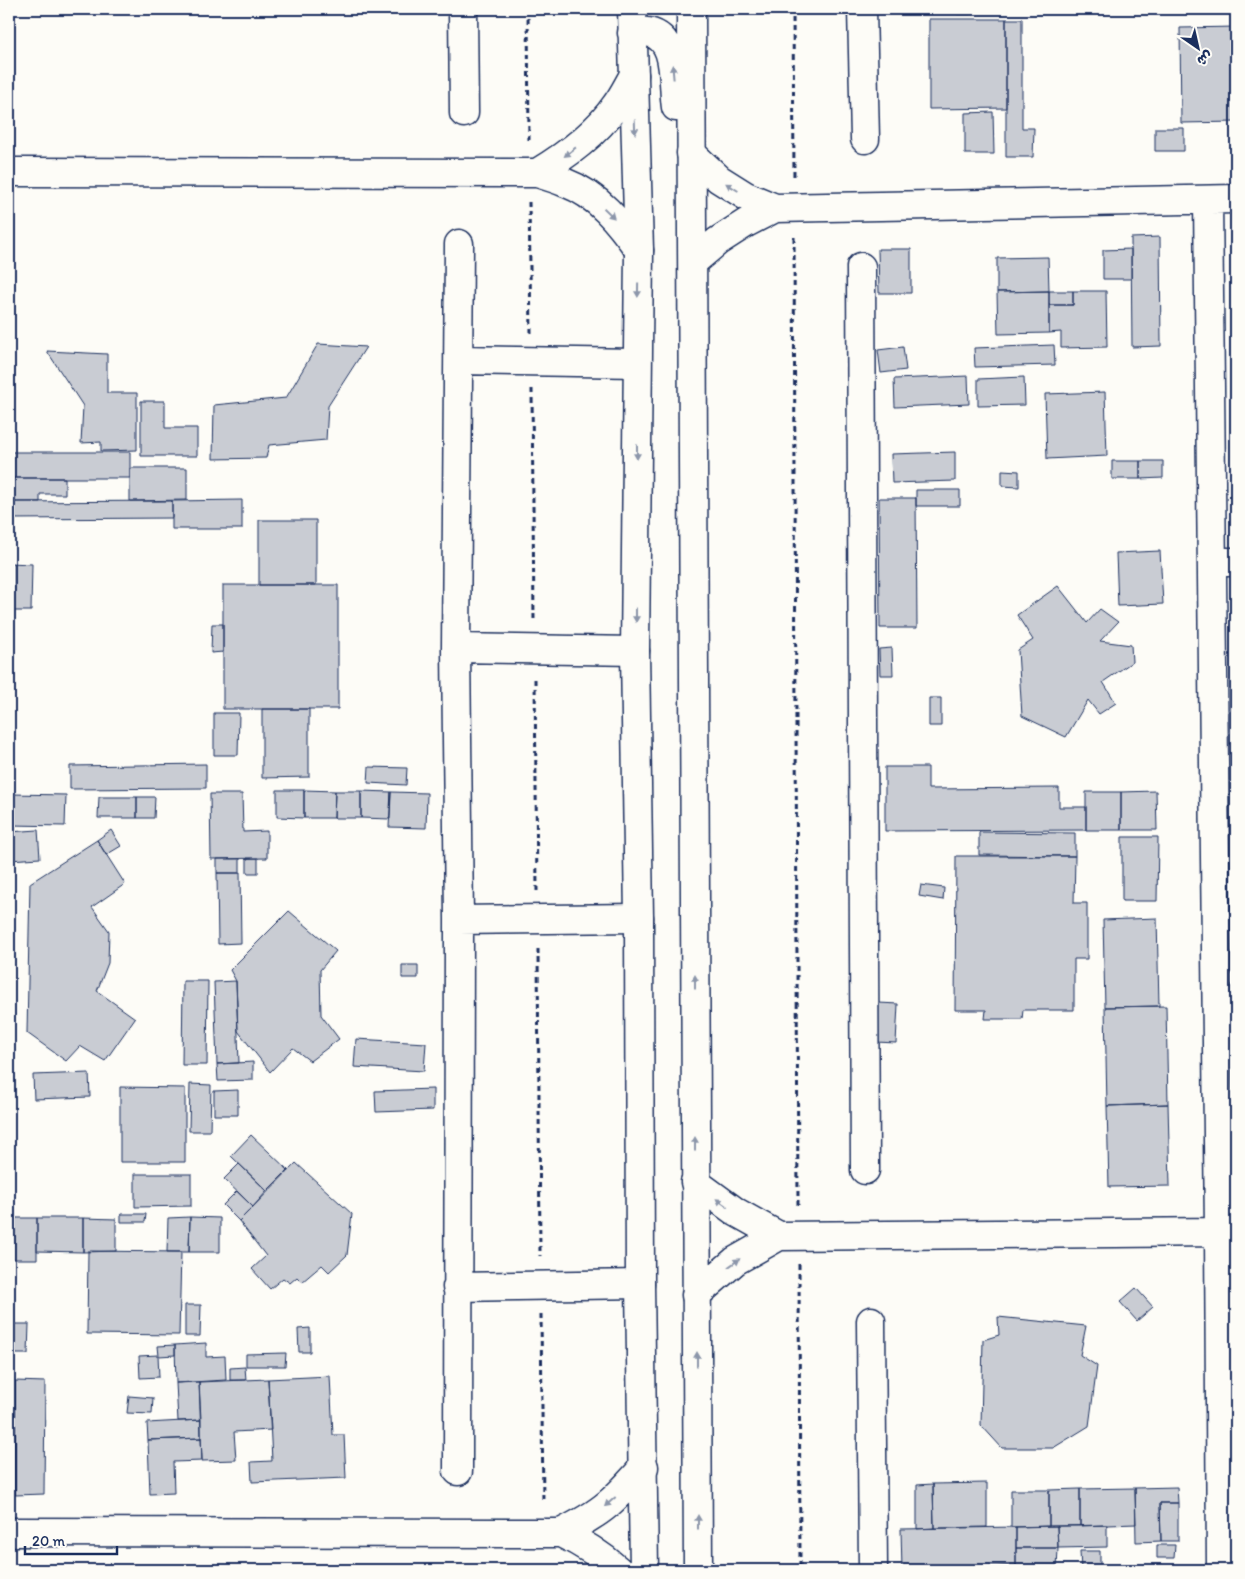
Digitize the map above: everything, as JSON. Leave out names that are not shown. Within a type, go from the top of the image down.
[{"type":"street","points":[[463,9],[464,113]]},
{"type":"street","points":[[691,9],[698,1570]]},
{"type":"street","points":[[862,9],[864,139]]},
{"type":"street","points":[[632,21],[661,38],[670,50],[675,105],[682,132],[691,153],[719,179],[746,196],[785,208],[1236,199]]},
{"type":"street","points":[[632,21],[638,250],[636,651],[640,918],[640,1284],[644,1570]]},
{"type":"street","points":[[533,173],[567,154],[594,132],[616,105],[634,75]]},
{"type":"street","points":[[9,172],[533,173],[568,183],[596,201],[620,224],[638,250]]},
{"type":"street","points":[[1208,200],[1224,562],[1219,1232],[1221,1570]]},
{"type":"street","points":[[693,262],[718,240],[746,223],[785,208]]},
{"type":"street","points":[[458,1471],[459,920],[456,648],[459,244]]},
{"type":"street","points":[[861,267],[865,1170]]},
{"type":"street","points":[[459,360],[637,363]]},
{"type":"street","points":[[456,648],[636,651]]},
{"type":"street","points":[[459,920],[640,918]]},
{"type":"street","points":[[695,1182],[736,1212],[789,1236]]},
{"type":"street","points":[[696,1294],[736,1261],[789,1236],[1219,1232]]},
{"type":"street","points":[[457,1287],[640,1284]]},
{"type":"street","points":[[871,1321],[873,1570]]},
{"type":"street","points":[[552,1533],[584,1520],[607,1505],[644,1468]]},
{"type":"street","points":[[9,1532],[552,1533],[584,1544],[618,1570]]},
{"type":"path","points":[[528,9],[533,173],[531,362],[538,919],[540,1286],[552,1533],[543,1570]]},
{"type":"path","points":[[793,9],[785,208],[789,1236],[800,1570]]},
{"type":"building","points":[[907,9],[926,9],[927,12],[907,14]]},
{"type":"building","points":[[957,9],[970,9],[970,14],[957,14]]},
{"type":"building","points":[[1164,9],[1233,9],[1164,10]]},
{"type":"building","points":[[929,19],[1006,19],[1006,108],[929,109]]},
{"type":"building","points":[[1006,19],[1022,19],[1022,128],[1034,128],[1033,157],[1006,157]]},
{"type":"building","points":[[1236,27],[1236,122],[1181,123],[1180,28]]},
{"type":"building","points":[[993,112],[994,154],[965,154],[965,113]]},
{"type":"building","points":[[1155,128],[1184,128],[1184,151],[1155,151]]},
{"type":"building","points":[[1160,237],[1161,346],[1132,347],[1131,238]]},
{"type":"building","points":[[878,249],[911,249],[911,293],[879,293]]},
{"type":"building","points":[[1131,249],[1131,279],[1103,279],[1103,250]]},
{"type":"building","points":[[1048,257],[1049,291],[997,292],[997,258]]},
{"type":"building","points":[[1049,291],[1073,291],[1073,305],[1049,305]]},
{"type":"building","points":[[1049,291],[1049,333],[998,334],[997,292]]},
{"type":"building","points":[[1073,291],[1106,291],[1107,347],[1061,348],[1061,332],[1049,333],[1049,305],[1073,305]]},
{"type":"building","points":[[318,344],[366,347],[328,406],[326,440],[269,445],[266,458],[213,459],[214,405],[286,398]]},
{"type":"building","points":[[1054,345],[1055,365],[975,367],[974,348]]},
{"type":"building","points":[[903,347],[906,370],[881,373],[878,350]]},
{"type":"building","points":[[47,351],[107,354],[107,393],[137,393],[137,450],[101,451],[101,442],[81,443],[83,406]]},
{"type":"building","points":[[968,376],[969,404],[895,407],[894,379]]},
{"type":"building","points":[[1024,377],[1025,405],[978,406],[978,379]]},
{"type":"building","points":[[1105,392],[1107,456],[1047,459],[1045,394]]},
{"type":"building","points":[[141,401],[165,401],[165,428],[197,428],[197,456],[141,456]]},
{"type":"building","points":[[9,452],[130,452],[130,478],[9,478]]},
{"type":"building","points":[[955,452],[955,481],[892,483],[891,454]]},
{"type":"building","points":[[1112,461],[1140,461],[1140,479],[1112,479]]},
{"type":"building","points":[[1140,461],[1163,461],[1163,478],[1140,479]]},
{"type":"building","points":[[130,468],[187,468],[187,500],[130,501]]},
{"type":"building","points":[[1002,470],[1019,471],[1019,487],[1002,486]]},
{"type":"building","points":[[9,478],[65,478],[65,494],[40,494],[40,502],[9,502]]},
{"type":"building","points":[[916,490],[960,490],[960,506],[916,506]]},
{"type":"building","points":[[879,498],[916,498],[917,628],[880,628]]},
{"type":"building","points":[[242,500],[242,529],[172,529],[172,501]]},
{"type":"building","points":[[172,501],[172,518],[10,519],[9,550],[9,502]]},
{"type":"building","points":[[259,520],[316,520],[316,585],[259,585]]},
{"type":"building","points":[[1160,551],[1163,604],[1118,606],[1116,553]]},
{"type":"building","points":[[9,563],[32,564],[31,611],[9,611]]},
{"type":"building","points":[[223,585],[338,585],[338,709],[223,709]]},
{"type":"building","points":[[1058,586],[1087,623],[1100,609],[1118,622],[1100,641],[1131,645],[1132,662],[1103,682],[1116,703],[1099,714],[1088,700],[1066,737],[1022,716],[1018,650],[1033,640],[1017,615]]},
{"type":"building","points":[[212,624],[223,624],[223,652],[211,653]]},
{"type":"building","points":[[892,648],[893,675],[880,675],[879,649]]},
{"type":"building","points":[[929,698],[941,698],[941,726],[929,726]]},
{"type":"building","points":[[262,709],[309,709],[309,777],[262,778]]},
{"type":"building","points":[[214,713],[239,713],[238,755],[214,755]]},
{"type":"building","points":[[206,764],[206,788],[70,789],[70,766]]},
{"type":"building","points":[[369,767],[407,768],[406,785],[368,783]]},
{"type":"building","points":[[885,767],[928,767],[928,789],[1059,788],[1059,807],[1086,807],[1086,830],[885,831]]},
{"type":"building","points":[[277,790],[304,790],[304,818],[277,817]]},
{"type":"building","points":[[304,790],[335,791],[334,818],[304,818]]},
{"type":"building","points":[[335,791],[361,791],[361,818],[334,818]]},
{"type":"building","points":[[361,791],[391,792],[390,819],[361,818]]},
{"type":"building","points":[[1156,791],[1157,830],[1121,830],[1121,792]]},
{"type":"building","points":[[391,792],[427,793],[426,828],[389,827]]},
{"type":"building","points":[[1086,792],[1121,792],[1121,830],[1086,830]]},
{"type":"building","points":[[12,794],[66,795],[65,826],[11,825]]},
{"type":"building","points":[[210,794],[242,794],[243,832],[267,831],[267,858],[211,859]]},
{"type":"building","points":[[99,797],[137,797],[137,818],[98,818]]},
{"type":"building","points":[[137,797],[155,797],[154,818],[137,818]]},
{"type":"building","points":[[38,830],[40,858],[9,860],[9,832]]},
{"type":"building","points":[[111,830],[121,846],[106,855],[97,840]]},
{"type":"building","points":[[979,832],[1075,833],[1075,856],[979,855]]},
{"type":"building","points":[[1122,837],[1158,837],[1157,901],[1122,901]]},
{"type":"building","points":[[97,840],[125,884],[92,907],[109,931],[108,963],[97,991],[135,1018],[105,1061],[80,1046],[66,1061],[27,1033],[30,883]]},
{"type":"building","points":[[956,856],[1075,856],[1074,903],[1087,903],[1087,959],[1074,959],[1074,1010],[1023,1010],[1022,1019],[985,1019],[986,1010],[955,1010]]},
{"type":"building","points":[[247,858],[258,858],[258,873],[247,873]]},
{"type":"building","points":[[217,859],[240,859],[240,873],[217,873]]},
{"type":"building","points":[[217,873],[240,873],[241,943],[218,944]]},
{"type":"building","points":[[921,885],[944,888],[943,900],[919,896]]},
{"type":"building","points":[[289,911],[336,951],[320,970],[321,1015],[339,1039],[310,1061],[293,1048],[270,1072],[238,1031],[236,981],[230,970]]},
{"type":"building","points":[[1157,918],[1159,1006],[1105,1007],[1103,920]]},
{"type":"building","points":[[402,965],[418,965],[418,978],[402,978]]},
{"type":"building","points":[[183,981],[208,981],[207,1065],[182,1065]]},
{"type":"building","points":[[236,981],[239,1063],[217,1064],[214,982]]},
{"type":"building","points":[[879,1003],[898,1004],[896,1043],[876,1042]]},
{"type":"building","points":[[1166,1006],[1168,1104],[1107,1106],[1105,1007]]},
{"type":"building","points":[[356,1039],[426,1043],[424,1071],[354,1067]]},
{"type":"building","points":[[253,1062],[253,1080],[218,1081],[217,1064]]},
{"type":"building","points":[[89,1073],[90,1097],[34,1099],[33,1075]]},
{"type":"building","points":[[190,1084],[211,1085],[210,1131],[189,1131]]},
{"type":"building","points":[[120,1087],[185,1088],[185,1162],[120,1162]]},
{"type":"building","points":[[433,1089],[433,1110],[376,1112],[375,1091]]},
{"type":"building","points":[[238,1090],[238,1115],[214,1115],[214,1091]]},
{"type":"building","points":[[1168,1104],[1170,1186],[1109,1187],[1107,1106]]},
{"type":"building","points":[[251,1135],[288,1170],[267,1191],[231,1156]]},
{"type":"building","points":[[296,1163],[352,1214],[347,1255],[329,1272],[322,1265],[302,1282],[297,1277],[290,1283],[283,1278],[270,1289],[252,1269],[266,1256],[239,1221]]},
{"type":"building","points":[[239,1164],[267,1191],[253,1207],[224,1179]]},
{"type":"building","points":[[135,1174],[191,1174],[191,1206],[135,1207]]},
{"type":"building","points":[[237,1191],[253,1207],[239,1221],[223,1205]]},
{"type":"building","points":[[121,1214],[146,1214],[145,1222],[121,1222]]},
{"type":"building","points":[[190,1217],[220,1218],[220,1252],[189,1252]]},
{"type":"building","points":[[190,1217],[189,1252],[167,1252],[168,1218]]},
{"type":"building","points":[[9,1218],[37,1218],[37,1259],[9,1259]]},
{"type":"building","points":[[37,1218],[83,1218],[83,1252],[37,1251]]},
{"type":"building","points":[[83,1218],[116,1219],[116,1251],[83,1252]]},
{"type":"building","points":[[88,1251],[181,1252],[179,1335],[87,1334]]},
{"type":"building","points":[[1136,1288],[1153,1307],[1137,1321],[1120,1302]]},
{"type":"building","points":[[185,1305],[201,1305],[200,1336],[185,1336]]},
{"type":"building","points":[[998,1317],[1086,1326],[1080,1355],[1097,1366],[1089,1426],[1053,1448],[1002,1448],[981,1425],[983,1340],[999,1335]]},
{"type":"building","points":[[9,1324],[29,1324],[28,1354],[9,1354]]},
{"type":"building","points":[[310,1328],[310,1352],[299,1352],[298,1329]]},
{"type":"building","points":[[206,1343],[206,1357],[225,1356],[226,1380],[176,1383],[175,1345]]},
{"type":"building","points":[[175,1345],[175,1355],[159,1356],[158,1346]]},
{"type":"building","points":[[286,1353],[285,1366],[246,1366],[246,1354]]},
{"type":"building","points":[[158,1355],[159,1377],[140,1378],[139,1356]]},
{"type":"building","points":[[245,1367],[246,1380],[230,1380],[230,1368]]},
{"type":"building","points":[[330,1376],[333,1435],[344,1435],[346,1478],[252,1482],[251,1462],[272,1461],[268,1379]]},
{"type":"building","points":[[268,1379],[271,1430],[234,1432],[236,1460],[202,1461],[199,1382]]},
{"type":"building","points":[[9,1381],[15,1381],[15,1495],[9,1495]]},
{"type":"building","points":[[15,1381],[45,1382],[44,1494],[15,1495]]},
{"type":"building","points":[[199,1382],[201,1420],[178,1421],[176,1383]]},
{"type":"building","points":[[129,1396],[153,1398],[152,1414],[127,1413]]},
{"type":"building","points":[[201,1420],[201,1438],[148,1440],[147,1423]]},
{"type":"building","points":[[201,1438],[202,1461],[173,1462],[174,1493],[150,1494],[148,1440]]},
{"type":"building","points":[[987,1483],[987,1527],[934,1528],[933,1484]]},
{"type":"building","points":[[933,1484],[934,1528],[917,1529],[917,1485]]},
{"type":"building","points":[[1177,1487],[1178,1503],[1160,1503],[1161,1541],[1136,1542],[1135,1488]]},
{"type":"building","points":[[1135,1488],[1136,1524],[1080,1526],[1080,1489]]},
{"type":"building","points":[[1080,1489],[1080,1526],[1049,1526],[1049,1490]]},
{"type":"building","points":[[1011,1490],[1049,1490],[1049,1526],[1011,1527]]},
{"type":"building","points":[[1160,1503],[1178,1503],[1178,1541],[1161,1541]]},
{"type":"building","points":[[1107,1525],[1107,1547],[1058,1548],[1057,1526]]},
{"type":"building","points":[[1057,1526],[1058,1548],[1016,1548],[1016,1527]]},
{"type":"building","points":[[1016,1527],[1016,1566],[902,1570],[901,1529]]},
{"type":"building","points":[[1157,1545],[1175,1545],[1174,1558],[1157,1558]]},
{"type":"building","points":[[1016,1548],[1058,1548],[1057,1570],[1016,1570]]},
{"type":"building","points":[[1080,1551],[1100,1551],[1100,1570],[1081,1570]]},
{"type":"building","points":[[1016,1566],[1016,1570],[941,1570],[941,1568]]}]
